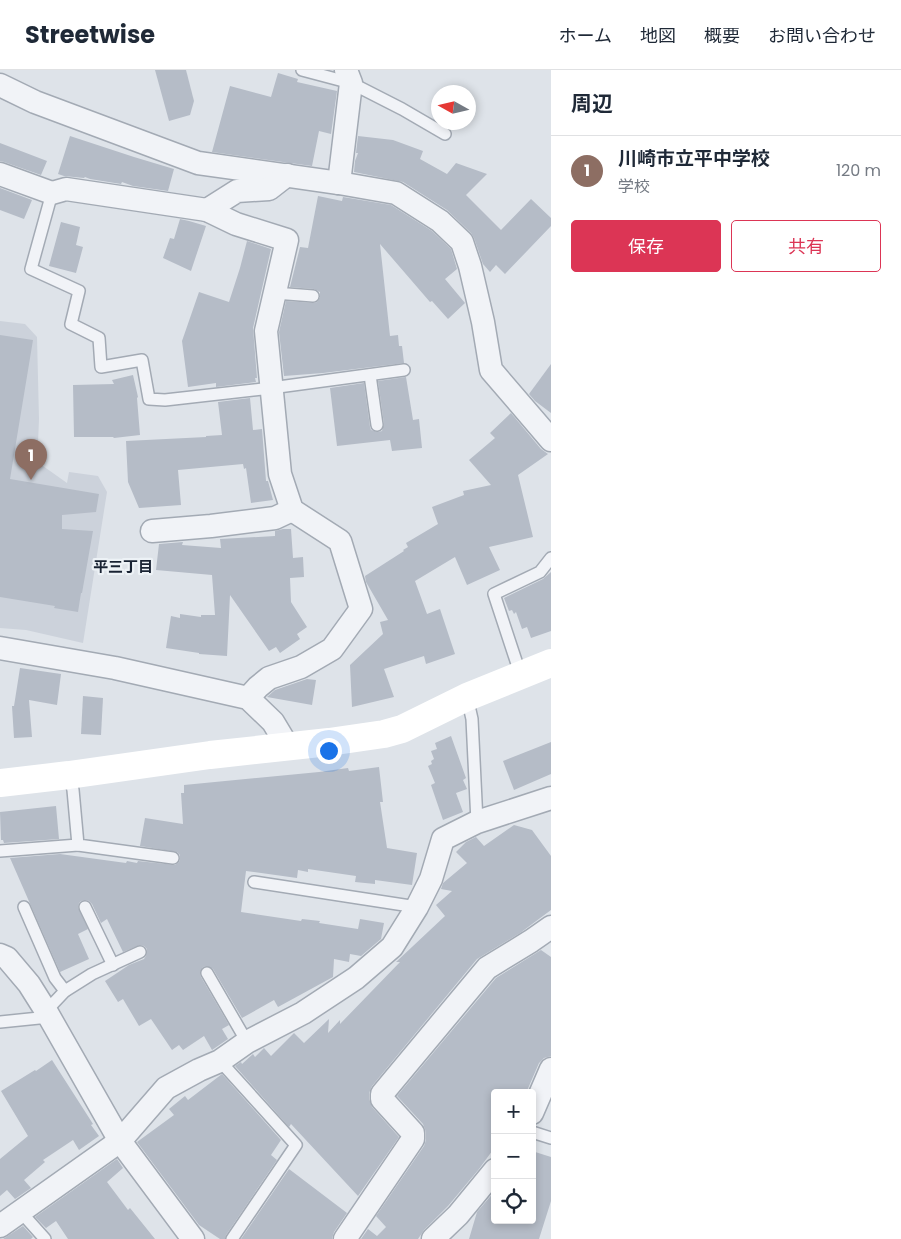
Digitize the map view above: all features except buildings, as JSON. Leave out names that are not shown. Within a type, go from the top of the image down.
[{"type":"street","points":[[339,183],[348,76]]},
{"type":"street","points":[[0,85],[35,102],[198,163],[396,193],[440,221],[462,242],[470,266],[492,370],[551,440]]},
{"type":"street","points":[[0,174],[52,193],[66,188],[207,210],[236,224],[287,240],[266,331],[280,474],[292,510],[340,541],[361,609],[332,649],[300,667],[269,678],[248,698]]},
{"type":"street","points":[[207,210],[237,191],[269,189],[287,175]]},
{"type":"street","points":[[152,531],[275,518],[292,510]]},
{"type":"street","points":[[0,648],[115,668],[248,698],[273,722],[288,747]]},
{"type":"street","points":[[0,783],[384,734],[402,729],[467,697],[551,663]]},
{"type":"street","points":[[0,1226],[120,1141],[166,1088],[220,1061],[247,1042],[303,1013],[356,978],[392,947],[417,907],[431,879],[443,839],[477,822],[551,798]]},
{"type":"street","points":[[346,1239],[413,1138],[413,1134],[382,1099],[382,1094],[487,968],[551,927]]},
{"type":"street","points":[[0,955],[7,958],[29,984],[120,1141],[193,1239]]},
{"type":"street","points":[[536,1104],[551,1069]]},
{"type":"street","points":[[433,1239],[458,1215],[491,1175]]},
{"type":"lane","points":[[302,70],[348,76],[445,134]]},
{"type":"lane","points":[[52,193],[32,269],[78,291],[71,324],[99,338],[101,367],[142,360],[150,399],[165,400],[271,388],[404,370]]},
{"type":"lane","points":[[275,293],[313,296]]},
{"type":"lane","points":[[370,375],[377,424]]},
{"type":"lane","points":[[520,676],[494,594],[540,572],[551,558]]},
{"type":"lane","points":[[467,697],[472,719],[477,822]]},
{"type":"lane","points":[[69,775],[73,790],[78,845]]},
{"type":"lane","points":[[0,851],[78,845],[173,858]]},
{"type":"lane","points":[[254,882],[417,907]]},
{"type":"lane","points":[[85,907],[113,964]]},
{"type":"lane","points":[[24,908],[55,978],[65,992]]},
{"type":"lane","points":[[0,1022],[48,1014],[65,992],[92,974],[140,952]]},
{"type":"lane","points":[[207,973],[247,1042]]},
{"type":"lane","points":[[220,1061],[296,1145],[232,1239]]},
{"type":"lane","points":[[536,1133],[551,1138]]},
{"type":"lane","points":[[20,1211],[45,1239]]},
{"type":"shaded area","points":[[0,321],[25,324],[37,337],[38,443],[26,454],[67,483],[69,472],[98,476],[107,492],[83,643],[26,630],[0,628]]},
{"type":"place","name":"川崎市立平中学校","points":[[31,480]]},
{"type":"district","name":"平三丁目","points":[[123,567]]}]
